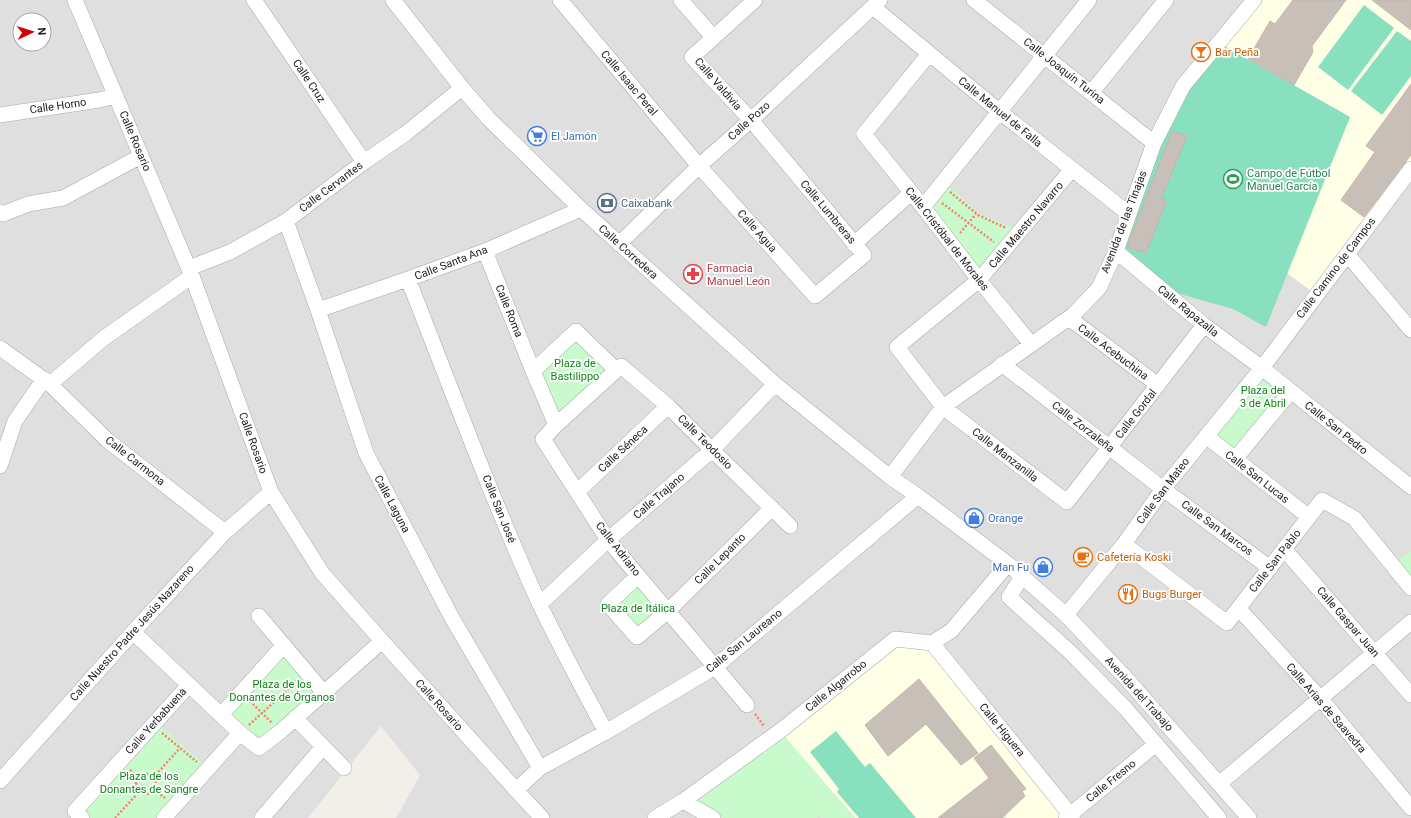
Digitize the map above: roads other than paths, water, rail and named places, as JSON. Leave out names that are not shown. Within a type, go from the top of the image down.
[{"type":"street","name":"Calle Rosario","points":[[76,0],[190,272],[271,492],[322,573],[382,642],[542,818]]},
{"type":"street","name":"Calle Cruz","points":[[254,0],[364,162]]},
{"type":"street","name":"Calle Corredera","points":[[393,0],[462,88],[489,119],[581,209],[775,384],[890,477]]},
{"type":"street","name":"Calle Isaac Peral","points":[[560,0],[698,166]]},
{"type":"street","points":[[681,0],[713,37]]},
{"type":"street","name":"Calle Valdivia","points":[[751,120],[692,57],[755,0]]},
{"type":"street","name":"Calle Joaquín Turina","points":[[974,0],[1154,143]]},
{"type":"street","points":[[932,195],[1089,0]]},
{"type":"street","points":[[1091,93],[1166,0]]},
{"type":"street","name":"Avenida de las Tinajas","points":[[890,477],[943,407],[1069,318],[1098,288],[1116,251],[1154,143],[1183,86],[1247,2]]},
{"type":"street","name":"Calle Pozo","points":[[619,244],[698,166],[751,120],[876,4]]},
{"type":"street","name":"Calle Manuel de Falla","points":[[876,4],[929,54],[1129,214]]},
{"type":"street","name":"Calle Cristóbal de Morales","points":[[929,54],[864,134],[911,193],[932,195],[951,244],[1031,344]]},
{"type":"street","name":"Calle Cervantes","points":[[0,466],[15,421],[47,382],[104,338],[157,300],[190,272],[286,221],[364,162],[405,134],[462,88]]},
{"type":"street","name":"Calle Horno","points":[[0,114],[99,100],[116,96]]},
{"type":"street","name":"Calle Lumbreras","points":[[751,120],[864,255],[815,296]]},
{"type":"street","points":[[1,214],[28,204],[63,198],[141,156]]},
{"type":"street","name":"Calle Agua","points":[[698,166],[815,296]]},
{"type":"street","name":"Calle Maestro Navarro","points":[[897,347],[979,280],[1072,169]]},
{"type":"street","name":"Calle Camino de Campos","points":[[1262,368],[1411,169]]},
{"type":"street","points":[[854,244],[911,193]]},
{"type":"street","name":"Calle Santa Ana","points":[[318,310],[408,280],[485,251],[581,209]]},
{"type":"street","name":"Calle Laguna","points":[[286,221],[318,310],[366,453],[452,618],[540,768]]},
{"type":"street","name":"Calle Roma","points":[[485,251],[532,372]]},
{"type":"street","name":"Calle Rapazalla","points":[[1116,251],[1204,325],[1262,368]]},
{"type":"street","points":[[1347,254],[1411,330]]},
{"type":"street","name":"Calle San José","points":[[408,280],[504,522],[540,604],[606,732]]},
{"type":"street","name":"Calle Acebuchina","points":[[1069,318],[1158,385]]},
{"type":"street","name":"Calle Gordal","points":[[1067,502],[1204,325]]},
{"type":"street","points":[[576,330],[616,370],[556,425],[532,372],[576,330]]},
{"type":"street","name":"Calle Manzanilla","points":[[897,347],[943,407],[1067,502]]},
{"type":"street","name":"Calle Carmona","points":[[0,348],[47,382],[107,440],[224,532]]},
{"type":"street","name":"Calle Zorzaleña","points":[[1002,364],[1163,489]]},
{"type":"street","name":"Calle Teodosio","points":[[616,370],[622,366],[668,406],[790,526]]},
{"type":"street","name":"Calle San Pedro","points":[[1262,368],[1411,487]]},
{"type":"street","name":"Calle San Mateo","points":[[1066,615],[1124,544],[1163,489],[1262,368]]},
{"type":"street","name":"Calle Trajano","points":[[540,604],[608,540],[712,450],[775,384]]},
{"type":"street","points":[[1235,459],[1291,391]]},
{"type":"street","name":"Calle Séneca","points":[[577,492],[668,406]]},
{"type":"street","name":"Calle Adriano","points":[[556,425],[543,439],[608,540],[747,705]]},
{"type":"street","name":"Calle San Lucas","points":[[1206,436],[1309,517]]},
{"type":"street","name":"Avenida del Trabajo","points":[[890,477],[918,496],[1008,564],[1066,615],[1126,677],[1249,818]]},
{"type":"street","name":"Calle San Marcos","points":[[1163,489],[1270,568]]},
{"type":"street","name":"Calle Nuestro Padre Jesús Nazareno","points":[[0,781],[224,532],[271,492]]},
{"type":"street","name":"Calle San Laureano","points":[[516,790],[540,768],[606,732],[715,667],[918,496]]},
{"type":"street","name":"Calle San Pablo","points":[[1124,544],[1227,623],[1322,500],[1354,518],[1411,588]]},
{"type":"street","name":"Calle Lepanto","points":[[668,611],[772,508]]},
{"type":"street","name":"Calle Gaspar Juan","points":[[1284,549],[1411,695]]},
{"type":"street","points":[[932,643],[951,631],[1008,564]]},
{"type":"street","points":[[638,576],[608,604],[637,636],[668,611]]},
{"type":"street","name":"Avenida del Trabajo","points":[[1022,577],[1010,597],[1074,656],[1126,709],[1219,818]]},
{"type":"street","name":"Calle Arias de Saavedra","points":[[1239,609],[1321,700],[1411,808]]},
{"type":"street","points":[[259,616],[324,693]]},
{"type":"street","points":[[1219,784],[1321,700],[1411,622]]},
{"type":"street","points":[[133,632],[240,733],[259,748],[281,731],[382,642]]},
{"type":"street","name":"Calle Algarrobo","points":[[655,818],[683,801],[773,736],[895,639],[932,643]]},
{"type":"street","name":"Calle Higuera","points":[[932,643],[1070,817]]},
{"type":"street","points":[[221,715],[284,645]]},
{"type":"street","name":"Calle Yerbabuena","points":[[78,815],[153,725],[189,685]]},
{"type":"street","points":[[295,718],[344,768]]},
{"type":"street","points":[[164,818],[240,733]]},
{"type":"street","name":"Calle Fresno","points":[[1070,817],[1156,744]]},
{"type":"street","points":[[262,818],[323,747]]},
{"type":"street","points":[[683,801],[713,818]]},
{"type":"place","name":"Bar Peña","points":[[1201,52]]},
{"type":"place","name":"El Jamón","points":[[537,136]]},
{"type":"place","name":"Campo de Fútbol Manuel García","points":[[1233,179]]},
{"type":"place","name":"Caixabank","points":[[607,203]]},
{"type":"place","name":"Farmacia Manuel León","points":[[693,274]]},
{"type":"place","name":"Orange","points":[[974,518]]},
{"type":"place","name":"Cafetería Koski","points":[[1083,557]]},
{"type":"place","name":"Man Fu","points":[[1043,567]]},
{"type":"place","name":"Bugs Burger","points":[[1128,594]]},
{"type":"park label","name":"Plaza de Bastilippo","points":[[575,369]]},
{"type":"park label","name":"Plaza del 3 de Abril","points":[[1263,396]]},
{"type":"park label","name":"Plaza de Itálica","points":[[638,608]]},
{"type":"park label","name":"Plaza de los Donantes de Órganos","points":[[282,690]]},
{"type":"park label","name":"Plaza de los Donantes de Sangre","points":[[149,782]]}]
